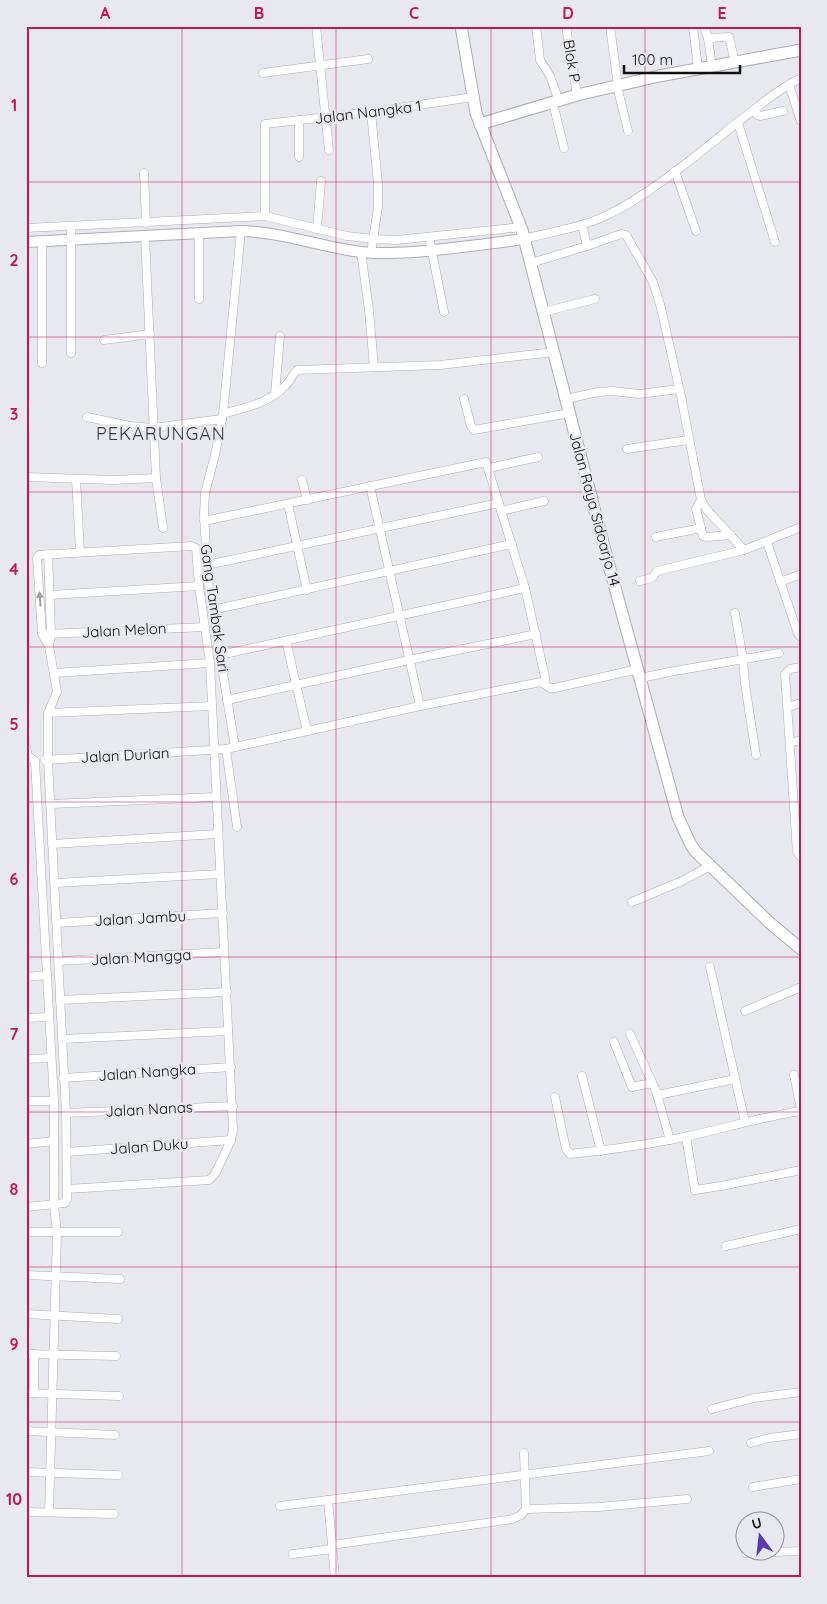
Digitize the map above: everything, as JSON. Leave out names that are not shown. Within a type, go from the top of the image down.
[{"type":"main road","name":"Jalan Raya Sidoarjo 14","points":[[461,26],[473,97],[480,124],[509,194],[531,263],[608,562],[678,817],[690,843],[710,866],[800,946]]},
{"type":"main road","points":[[480,124],[577,95],[712,66],[801,50]]},
{"type":"street","points":[[316,26],[329,150]]},
{"type":"street","points":[[536,26],[540,60],[552,80],[564,148]]},
{"type":"street","name":"Blok P","points":[[566,26],[577,95]]},
{"type":"street","points":[[610,26],[618,86],[628,131]]},
{"type":"street","points":[[692,26],[698,69]]},
{"type":"street","points":[[704,26],[708,38],[712,66]]},
{"type":"street","points":[[708,38],[729,37],[735,62]]},
{"type":"street","points":[[263,73],[368,59]]},
{"type":"street","points":[[94,231],[145,236],[241,231],[276,234],[337,248],[430,243],[582,225],[618,209],[674,171],[754,109],[789,84],[801,78]]},
{"type":"street","points":[[789,84],[801,121]]},
{"type":"street","name":"Jalan Nangka 1","points":[[265,216],[264,125],[266,123],[326,118],[473,97]]},
{"type":"street","points":[[754,109],[757,115],[760,116],[783,111]]},
{"type":"street","points":[[371,112],[378,184],[378,218],[370,247],[369,310],[374,367]]},
{"type":"street","points":[[299,120],[299,157]]},
{"type":"street","points":[[738,123],[775,242]]},
{"type":"street","points":[[674,171],[696,231]]},
{"type":"street","points":[[144,173],[146,223]]},
{"type":"street","points":[[317,230],[321,181]]},
{"type":"street","points":[[26,228],[71,232],[94,231],[146,223],[202,218],[265,216],[347,236],[370,247]]},
{"type":"street","points":[[582,225],[587,246]]},
{"type":"street","name":"Gang Tambak Sari","points":[[237,827],[227,700],[212,610],[204,521],[206,494],[222,417],[241,231]]},
{"type":"street","points":[[26,242],[42,241],[71,232]]},
{"type":"street","points":[[71,232],[71,353]]},
{"type":"street","points":[[199,232],[199,299]]},
{"type":"street","points":[[531,263],[621,234],[628,236],[656,289],[679,389],[701,500],[707,510],[744,550]]},
{"type":"street","points":[[145,236],[156,478],[163,528]]},
{"type":"street","points":[[42,241],[42,363]]},
{"type":"street","points":[[430,243],[444,312]]},
{"type":"street","points":[[543,312],[595,299]]},
{"type":"street","points":[[104,340],[150,334]]},
{"type":"street","points":[[275,394],[280,336]]},
{"type":"street","points":[[88,417],[130,426],[153,428],[222,417],[262,403],[285,387],[296,370],[440,365],[554,352]]},
{"type":"street","points":[[566,399],[598,392],[613,391],[639,394],[679,389]]},
{"type":"street","points":[[464,399],[470,426],[474,430],[570,413]]},
{"type":"street","points":[[627,449],[688,440]]},
{"type":"street","points":[[489,468],[538,457]]},
{"type":"street","points":[[204,521],[486,462],[525,588],[545,677],[545,680],[541,682],[550,688],[778,653]]},
{"type":"street","points":[[26,477],[113,480],[156,478]]},
{"type":"street","points":[[76,479],[80,552]]},
{"type":"street","points":[[302,480],[307,500]]},
{"type":"street","points":[[370,486],[420,706]]},
{"type":"street","points":[[701,500],[696,509],[704,537],[731,535]]},
{"type":"street","points":[[501,511],[544,501]]},
{"type":"street","points":[[207,565],[499,503]]},
{"type":"street","points":[[288,504],[307,590]]},
{"type":"street","points":[[640,581],[651,579],[657,571],[744,550],[801,527]]},
{"type":"street","points":[[656,537],[701,528]]},
{"type":"street","points":[[767,542],[798,634],[801,637]]},
{"type":"street","points":[[212,610],[512,544]]},
{"type":"street","points":[[26,1207],[67,1202],[68,1189],[59,961],[48,760],[48,713],[57,692],[37,558],[39,555],[48,554],[195,547],[210,663],[233,1130],[231,1140],[215,1174],[209,1180],[68,1189]]},
{"type":"street","points":[[47,634],[50,595],[48,554]]},
{"type":"street","points":[[780,582],[801,574]]},
{"type":"street","points":[[50,595],[199,586]]},
{"type":"street","points":[[220,655],[525,588]]},
{"type":"street","points":[[734,614],[743,659],[746,693],[756,755]]},
{"type":"street","name":"Jalan Melon","points":[[47,634],[205,627]]},
{"type":"street","points":[[227,700],[536,634]]},
{"type":"street","points":[[286,641],[307,731]]},
{"type":"street","points":[[54,673],[210,663]]},
{"type":"street","points":[[801,667],[785,672],[792,780],[798,817],[797,852],[801,856]]},
{"type":"street","name":"Jalan Durian","points":[[36,761],[231,748],[420,706],[541,682]]},
{"type":"street","points":[[788,707],[801,703]]},
{"type":"street","points":[[48,713],[212,706]]},
{"type":"street","points":[[790,743],[801,740]]},
{"type":"street","points":[[26,747],[28,756],[36,761],[54,1100],[54,1205],[57,1233],[57,1276],[49,1512]]},
{"type":"street","points":[[792,780],[801,778]]},
{"type":"street","points":[[50,804],[216,798]]},
{"type":"street","points":[[52,844],[218,834]]},
{"type":"street","points":[[632,902],[682,881],[710,866]]},
{"type":"street","points":[[55,883],[220,874]]},
{"type":"street","name":"Jalan Jambu","points":[[57,923],[223,913]]},
{"type":"street","name":"Jalan Mangga","points":[[59,961],[224,952]]},
{"type":"street","points":[[710,967],[745,1122]]},
{"type":"street","points":[[26,977],[47,975]]},
{"type":"street","points":[[745,1011],[801,987]]},
{"type":"street","points":[[60,1000],[227,992]]},
{"type":"street","points":[[26,1018],[49,1017]]},
{"type":"street","points":[[62,1040],[228,1031]]},
{"type":"street","points":[[630,1034],[658,1095],[670,1140]]},
{"type":"street","points":[[614,1042],[632,1087],[652,1083]]},
{"type":"street","points":[[26,1059],[51,1058]]},
{"type":"street","name":"Jalan Nangka","points":[[63,1078],[231,1067]]},
{"type":"street","points":[[555,1097],[568,1153],[570,1154],[601,1151],[686,1137],[801,1110],[794,1075]]},
{"type":"street","points":[[582,1076],[601,1151]]},
{"type":"street","points":[[658,1095],[735,1079]]},
{"type":"street","points":[[26,1102],[54,1100]]},
{"type":"street","name":"Jalan Nanas","points":[[66,1113],[233,1106]]},
{"type":"street","points":[[686,1137],[694,1190],[801,1170]]},
{"type":"street","name":"Jalan Duku","points":[[67,1152],[231,1140]]},
{"type":"street","points":[[26,1144],[54,1141]]},
{"type":"street","points":[[726,1246],[801,1230]]},
{"type":"street","points":[[26,1232],[118,1232]]},
{"type":"street","points":[[26,1275],[120,1279]]},
{"type":"street","points":[[26,1314],[118,1318]]},
{"type":"street","points":[[116,1356],[30,1354],[30,1393],[119,1396]]},
{"type":"street","points":[[712,1409],[754,1398],[801,1392]]},
{"type":"street","points":[[26,1431],[115,1435]]},
{"type":"street","points":[[751,1443],[769,1438],[801,1434]]},
{"type":"street","points":[[280,1506],[709,1451]]},
{"type":"street","points":[[293,1554],[513,1519],[521,1515],[526,1509],[524,1454]]},
{"type":"street","points":[[26,1472],[118,1475]]},
{"type":"street","points":[[752,1487],[801,1479]]},
{"type":"street","points":[[526,1509],[600,1507],[687,1499]]},
{"type":"street","points":[[328,1500],[335,1578]]},
{"type":"street","points":[[26,1512],[114,1514]]},
{"type":"street","points":[[784,1552],[801,1551]]},
{"type":"district","name":"PEKARUNGAN","points":[[161,433]]}]
